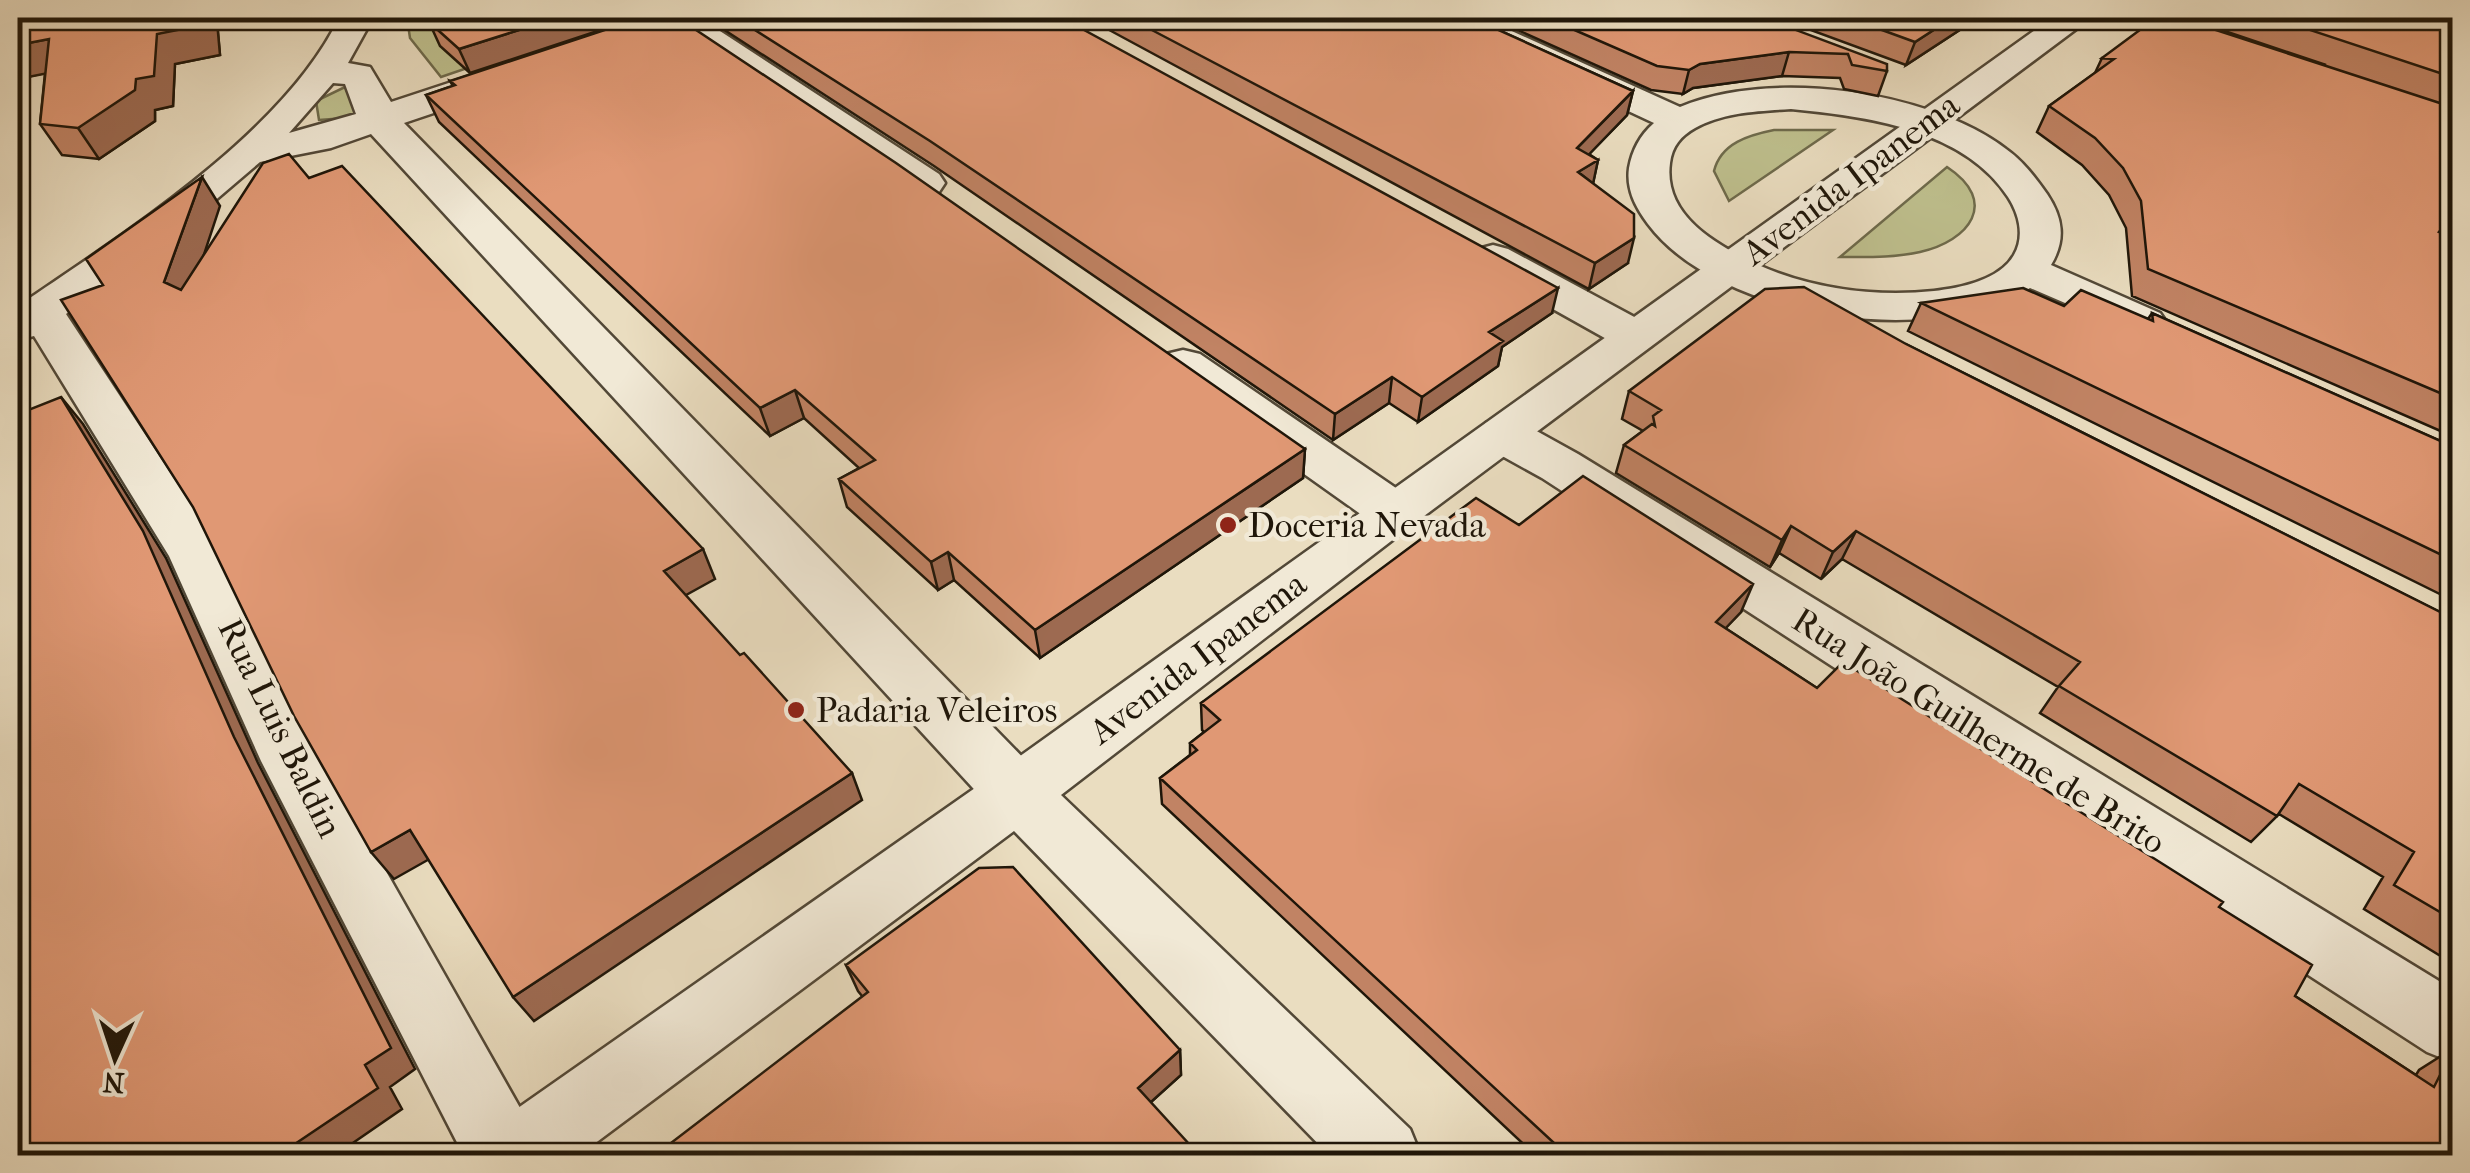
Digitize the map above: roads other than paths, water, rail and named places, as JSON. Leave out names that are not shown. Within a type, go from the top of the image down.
[{"type":"street","points":[[29,318],[171,218],[252,152],[326,72],[344,47],[356,18]]},
{"type":"street","points":[[1456,18],[1681,121]]},
{"type":"street","name":"Avenida Ipanema","points":[[515,1156],[1017,793],[1940,112],[2074,18]]},
{"type":"street","points":[[2136,18],[2252,57]]},
{"type":"street","points":[[669,21],[950,201]]},
{"type":"street","points":[[252,152],[317,140],[532,68]]},
{"type":"street","points":[[326,72],[358,75],[371,96],[376,118],[1017,793],[1383,1156]]},
{"type":"street","points":[[1896,78],[1940,112],[2028,192],[2041,219],[2040,246],[2025,270],[1995,290],[1954,302],[1904,307],[1849,304],[1794,292],[1730,268],[1690,243],[1663,216],[1648,188],[1647,162],[1658,140],[1681,121],[1711,108],[1748,100],[1790,98],[1940,112]]},
{"type":"street","points":[[1464,242],[1636,336]]},
{"type":"street","points":[[2025,270],[2190,343]]},
{"type":"street","points":[[1794,292],[1898,350]]},
{"type":"street","name":"Rua Luis Baldin","points":[[29,318],[194,552],[292,761],[505,1156]]},
{"type":"street","points":[[1157,347],[1394,512]]},
{"type":"street","name":"Rua João Guilherme de Brito","points":[[1504,434],[2452,1028]]},
{"type":"place","name":"Doceria Nevada","points":[[1228,525]]},
{"type":"place","name":"Padaria Veleiros","points":[[796,710]]}]
